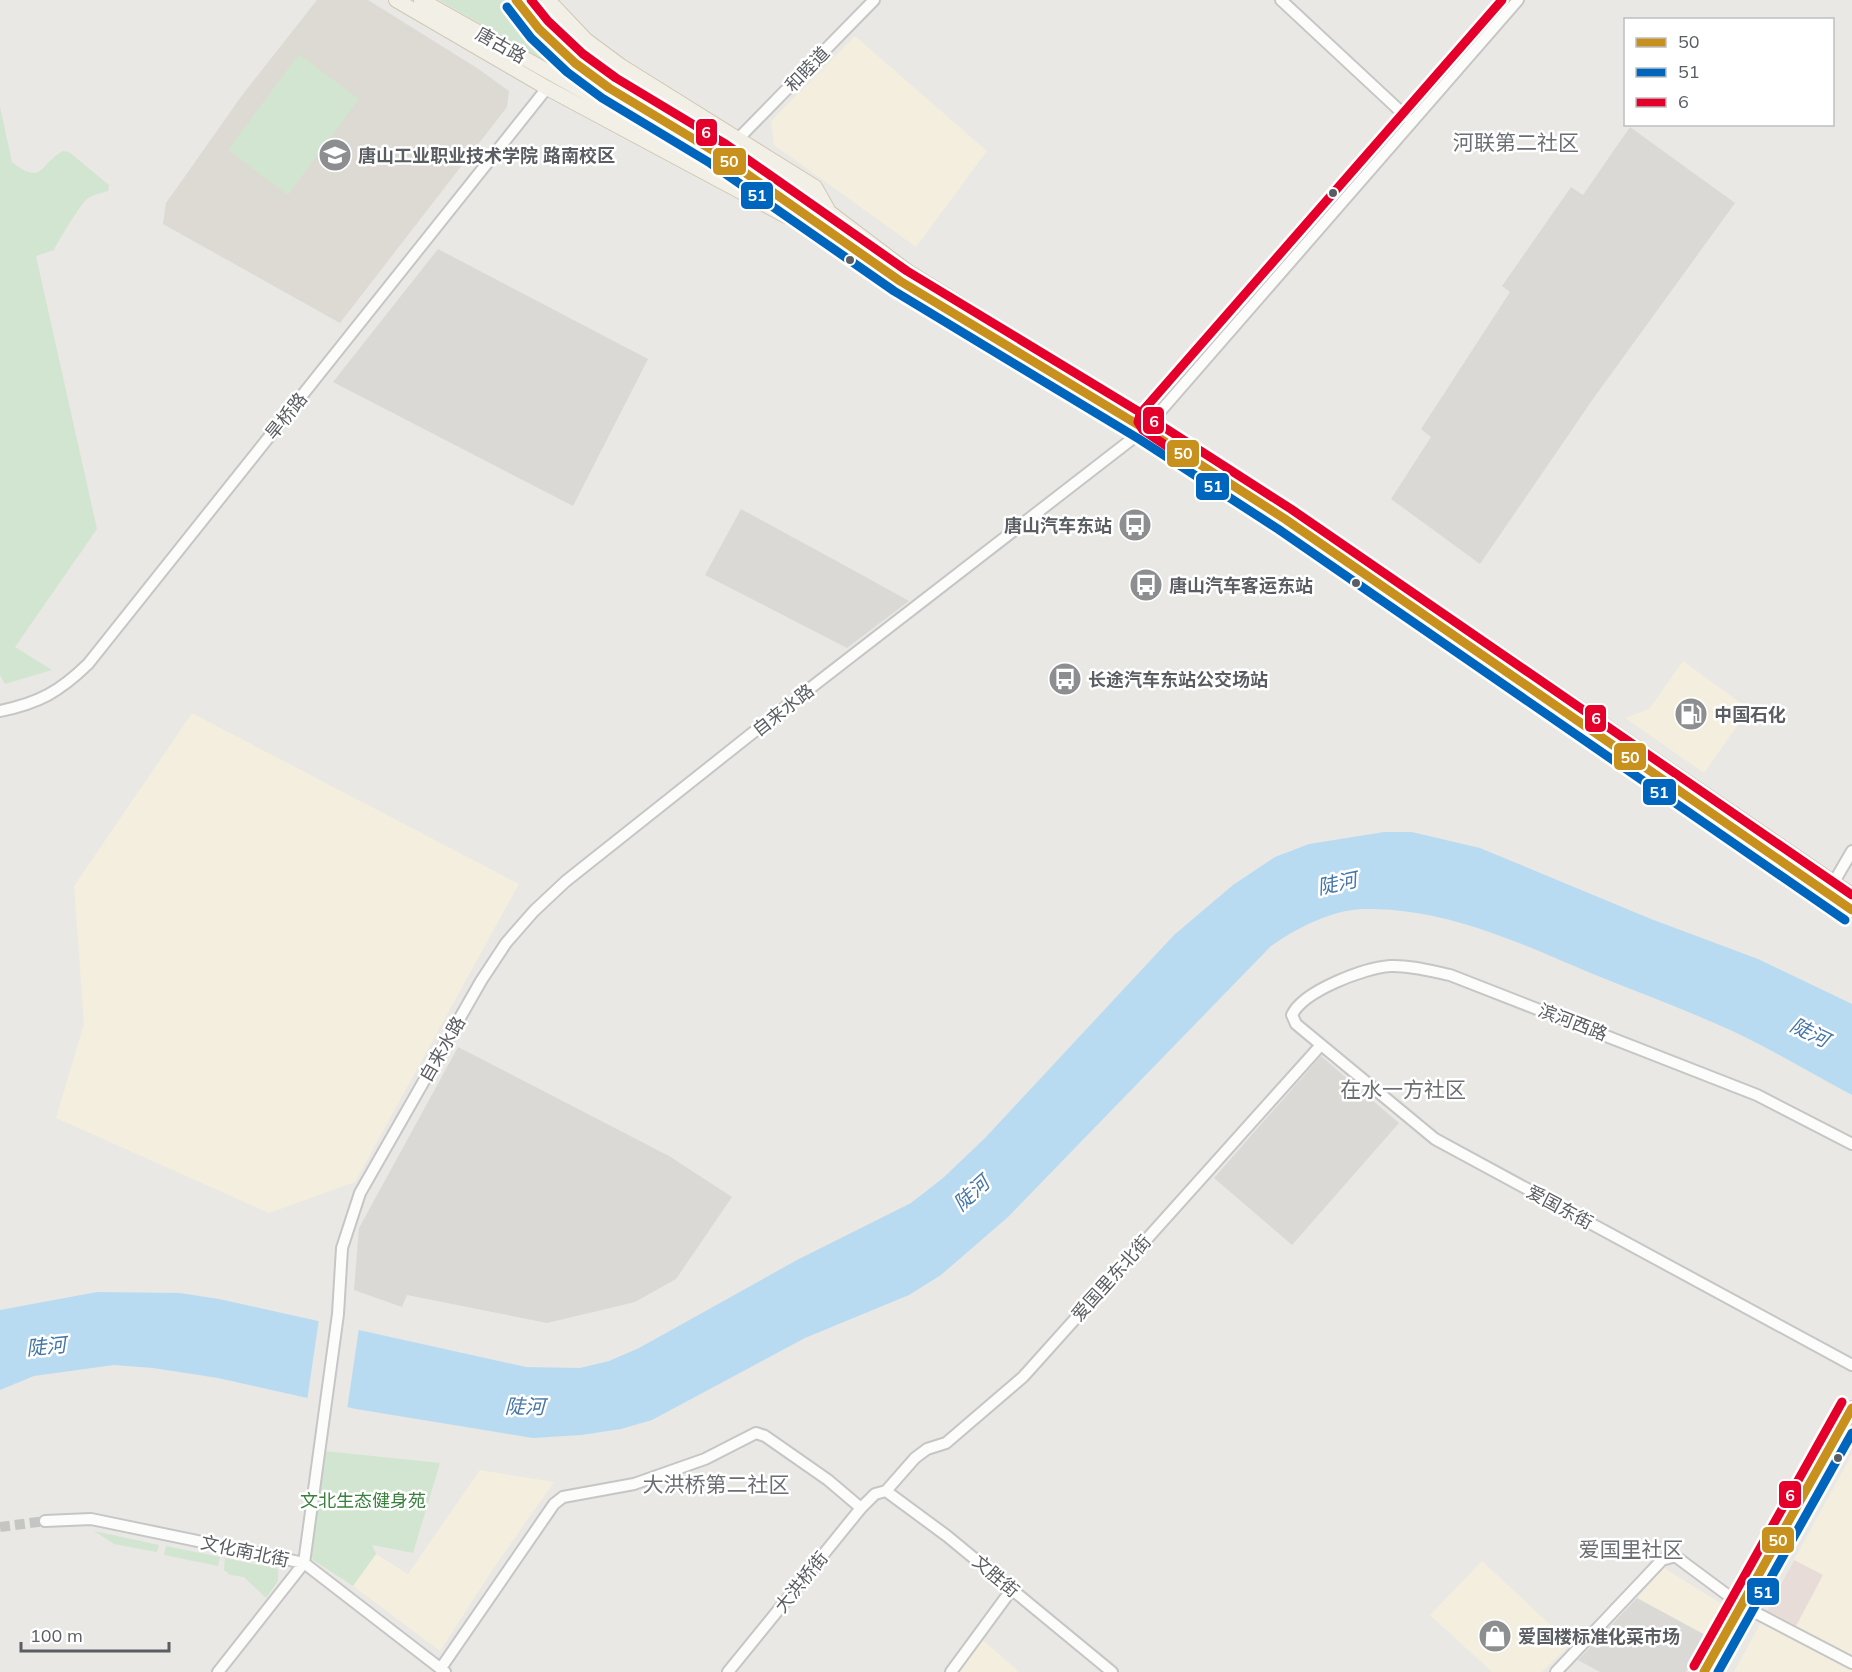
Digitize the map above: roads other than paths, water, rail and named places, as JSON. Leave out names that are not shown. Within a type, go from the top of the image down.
[{"type":"main road","points":[[396,0],[547,88],[789,218],[814,221]]},
{"type":"main road","name":"唐古路","points":[[421,0],[829,212],[907,271],[1147,425]]},
{"type":"main road","points":[[516,0],[539,28],[575,63],[609,88],[717,153]]},
{"type":"main road","name":"唐古路","points":[[530,0],[569,41],[598,66],[717,153],[900,281],[1291,511],[1830,888],[1852,909]]},
{"type":"main road","points":[[548,0],[586,40],[621,66],[815,187],[829,212]]},
{"type":"main road","name":"唐古路","points":[[1830,888],[1852,895]]},
{"type":"main road","points":[[1704,1672],[1852,1408]]},
{"type":"street","name":"和睦道","points":[[739,138],[874,0]]},
{"type":"street","points":[[1281,0],[1412,122]]},
{"type":"street","name":"自来水路","points":[[304,1563],[338,1314],[342,1248],[360,1193],[481,981],[506,943],[534,911],[566,881],[1147,425],[1518,0]]},
{"type":"street","name":"旱桥路","points":[[0,711],[41,700],[65,687],[88,664],[547,88]]},
{"type":"street","points":[[1830,888],[1852,851]]},
{"type":"street","name":"滨河西路","points":[[1292,1015],[1296,1007],[1328,986],[1359,973],[1390,966],[1425,969],[1450,975],[1757,1095],[1852,1144]]},
{"type":"street","name":"爱国东街","points":[[1292,1015],[1296,1024],[1435,1139],[1852,1365]]},
{"type":"street","name":"爱国里东北街","points":[[881,1493],[915,1458],[927,1449],[946,1443],[1023,1377],[1321,1045]]},
{"type":"street","points":[[443,1670],[554,1504],[563,1497],[634,1484],[705,1459],[756,1433],[765,1436],[828,1480],[861,1508]]},
{"type":"street","name":"大洪桥街","points":[[728,1672],[861,1508],[881,1493]]},
{"type":"street","name":"文胜街","points":[[881,1493],[947,1536],[1112,1672]]},
{"type":"street","name":"文化南北街","points":[[45,1521],[91,1519],[304,1563],[443,1670]]},
{"type":"street","points":[[1556,1672],[1648,1578],[1662,1560],[1675,1556],[1741,1605],[1852,1663]]},
{"type":"street","points":[[218,1672],[304,1563]]},
{"type":"street","points":[[951,1672],[1012,1589]]},
{"type":"water","name":"陡河","points":[[1384,832],[1412,832],[1480,848],[1651,919],[1758,959],[1852,1004],[1852,1095],[1719,1025],[1510,939],[1423,914],[1393,910],[1351,910],[1315,921],[1271,946],[1008,1217],[941,1275],[909,1295],[805,1338],[652,1420],[621,1429],[582,1435],[533,1438],[356,1409],[218,1378],[153,1368],[114,1365],[34,1376],[0,1390],[0,1310],[97,1292],[180,1293],[219,1299],[526,1367],[580,1368],[609,1361],[639,1348],[797,1260],[911,1203],[943,1178],[985,1138],[1174,935],[1233,885],[1275,857],[1309,844]]},
{"type":"tunnel","points":[[0,1527],[45,1521]]},
{"type":"place","name":"唐山工业职业技术学院 路南校区","points":[[335,155]]},
{"type":"place","name":"唐山汽车东站","points":[[1135,525]]},
{"type":"place","name":"唐山汽车客运东站","points":[[1146,585]]},
{"type":"place","name":"长途汽车东站公交场站","points":[[1065,679]]},
{"type":"place","name":"中国石化","points":[[1691,714]]},
{"type":"place","name":"爱国楼标准化菜市场","points":[[1495,1636]]},
{"type":"district","name":"河联第二社区","points":[[1516,142]]},
{"type":"district","name":"在水一方社区","points":[[1403,1089]]},
{"type":"district","name":"大洪桥第二社区","points":[[716,1484]]},
{"type":"district","name":"爱国里社区","points":[[1631,1549]]},
{"type":"park label","name":"文北生态健身苑","points":[[363,1500]]}]
